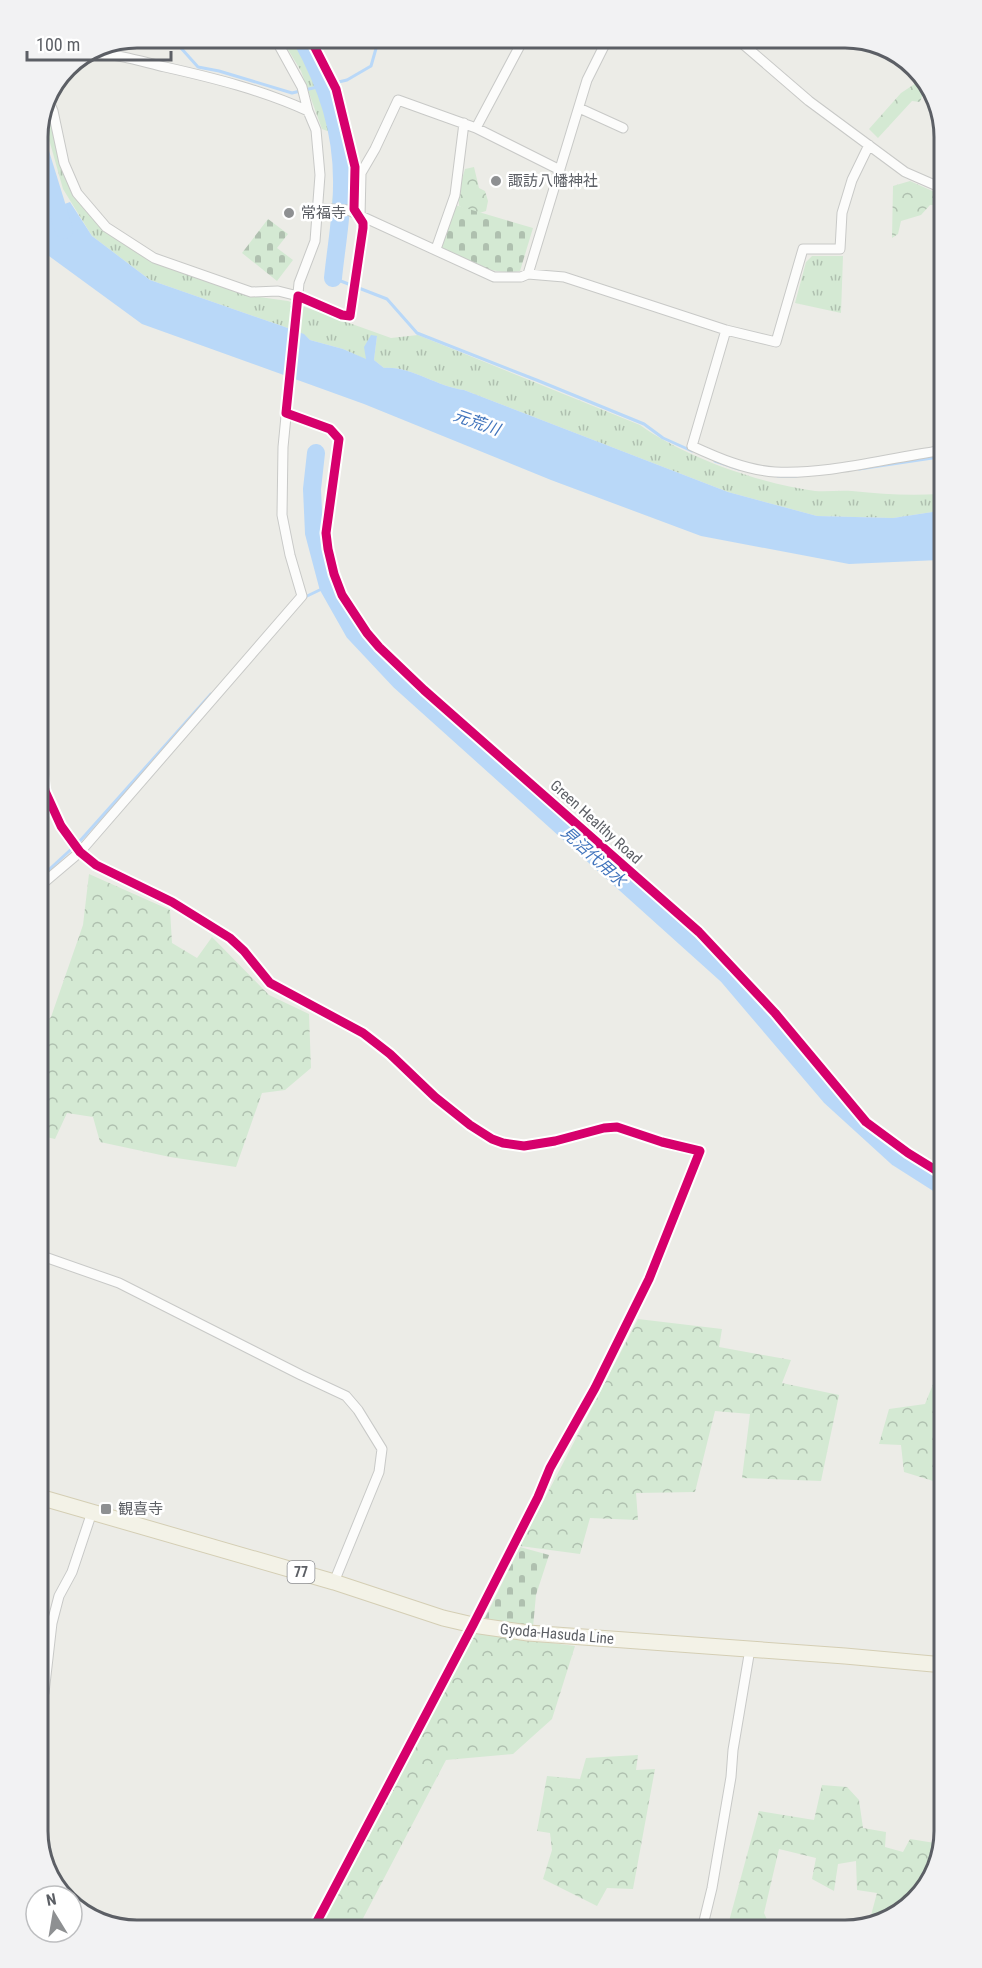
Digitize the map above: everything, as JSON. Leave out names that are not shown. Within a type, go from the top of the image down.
[{"type":"main road","name":"Gyoda-Hasuda Line","points":[[48,1499],[334,1582],[443,1618],[473,1625],[528,1634],[934,1664]]},
{"type":"street","points":[[48,879],[80,852],[302,596],[282,515],[284,427],[298,300],[303,272],[315,241],[320,175],[316,130],[302,87],[281,48]]},
{"type":"street","points":[[476,128],[519,48]]},
{"type":"street","points":[[528,274],[587,80],[601,48]]},
{"type":"street","points":[[748,48],[809,101],[905,172],[934,184]]},
{"type":"street","points":[[103,55],[137,60],[213,78],[276,96],[308,111]]},
{"type":"street","points":[[360,217],[361,173],[399,100],[476,128],[560,170]]},
{"type":"street","points":[[579,108],[623,128]]},
{"type":"street","points":[[52,110],[64,163],[77,193],[106,227],[154,258],[251,292],[278,291],[298,300]]},
{"type":"street","points":[[436,249],[456,195],[464,123]]},
{"type":"street","points":[[317,208],[348,210],[494,277],[521,277],[528,274],[564,277],[726,330],[776,342],[803,249],[840,249],[842,213],[852,180],[869,145]]},
{"type":"street","points":[[726,330],[692,446],[737,464],[774,472],[812,471],[934,452]]},
{"type":"street","points":[[48,797],[61,826],[80,852],[96,865],[171,902],[230,938],[244,951],[270,983],[363,1033],[390,1054],[435,1097],[492,1139],[524,1146],[617,1127],[662,1142],[700,1150],[650,1279],[595,1388],[550,1468],[538,1497],[473,1625],[318,1920]]},
{"type":"street","points":[[48,1258],[119,1283],[346,1396],[358,1410],[382,1449],[379,1472],[334,1582]]},
{"type":"street","points":[[48,1658],[52,1623],[59,1596],[72,1572],[92,1512]]},
{"type":"street","points":[[704,1920],[731,1777],[733,1750],[750,1649]]},
{"type":"green space","points":[[287,48],[299,48],[311,68],[328,108],[334,140],[336,204],[332,204],[335,176],[330,132],[322,129],[301,71]]},
{"type":"green space","points":[[916,83],[923,94],[920,102],[912,101],[878,138],[869,129],[901,93]]},
{"type":"green space","points":[[50,118],[61,164],[104,231],[152,260],[252,296],[288,301],[391,338],[418,335],[640,425],[678,448],[748,475],[815,491],[934,494],[934,512],[893,518],[817,516],[728,492],[464,390],[404,370],[384,368],[374,360],[377,336],[366,350],[367,360],[343,349],[310,340],[303,334],[285,327],[150,280],[92,236],[63,189],[48,136]]},
{"type":"green space","points":[[474,167],[479,188],[485,191],[488,201],[486,211],[476,214],[459,206],[458,192],[465,169]]},
{"type":"green space","points":[[910,181],[934,192],[934,205],[930,205],[921,215],[901,221],[898,234],[892,238],[893,186]]},
{"type":"green space","points":[[455,205],[533,228],[520,271],[489,269],[442,248],[441,243]]},
{"type":"green space","points":[[268,219],[288,234],[277,248],[293,260],[277,281],[242,253]]},
{"type":"green space","points":[[812,256],[843,256],[841,313],[795,303],[806,262]]},
{"type":"green space","points":[[89,874],[170,910],[172,943],[197,958],[212,937],[269,995],[309,1014],[311,1068],[285,1090],[262,1093],[236,1167],[170,1157],[100,1142],[93,1117],[67,1113],[55,1139],[48,1137],[48,1020],[83,925]]},
{"type":"green space","points":[[638,1319],[722,1329],[719,1347],[791,1360],[782,1383],[839,1395],[821,1481],[742,1478],[750,1414],[715,1411],[695,1492],[636,1493],[638,1520],[590,1518],[580,1554],[520,1546]]},
{"type":"green space","points":[[934,1382],[934,1481],[904,1472],[901,1445],[879,1444],[889,1409],[925,1404]]},
{"type":"green space","points":[[520,1547],[549,1555],[536,1595],[533,1627],[484,1620]]},
{"type":"green space","points":[[475,1633],[575,1646],[552,1719],[513,1754],[446,1760],[362,1920],[323,1920]]},
{"type":"green space","points":[[638,1755],[636,1770],[655,1769],[633,1889],[607,1888],[597,1906],[543,1879],[552,1850],[550,1833],[537,1831],[547,1776],[580,1779],[586,1758]]},
{"type":"green space","points":[[822,1785],[847,1787],[859,1800],[863,1828],[886,1832],[885,1847],[903,1852],[910,1839],[933,1843],[925,1871],[919,1881],[899,1902],[871,1916],[877,1893],[857,1890],[856,1861],[838,1864],[834,1891],[812,1879],[816,1858],[779,1849],[764,1913],[767,1920],[729,1920],[759,1811],[814,1820]]},
{"type":"water","name":"元荒川","points":[[70,202],[92,236],[150,280],[285,327],[304,334],[310,340],[343,349],[366,359],[364,347],[371,335],[377,336],[374,360],[384,368],[404,370],[464,390],[728,492],[817,516],[893,518],[934,512],[934,560],[849,564],[701,536],[551,480],[364,404],[142,324],[48,255],[48,210]]},
{"type":"waterway","points":[[181,48],[198,67],[292,93],[347,80],[371,66],[376,48]]},
{"type":"waterway","name":"見沼代用水","points":[[306,48],[326,91],[340,146],[342,197],[333,278]]},
{"type":"waterway","points":[[48,178],[64,230]]},
{"type":"waterway","points":[[333,278],[387,299],[417,333],[644,424],[663,438],[692,451]]},
{"type":"waterway","name":"見沼代用水","points":[[316,453],[312,489],[314,533],[328,586],[354,632],[400,681],[727,975]]},
{"type":"waterway","name":"見沼代用水","points":[[316,453],[312,489],[314,533],[328,586],[354,632],[400,681],[727,975],[830,1096],[898,1158],[934,1181]]},
{"type":"waterway","points":[[859,469],[934,458]]},
{"type":"waterway","points":[[715,461],[739,469]]},
{"type":"waterway","points":[[778,476],[796,476]]},
{"type":"waterway","points":[[305,597],[328,586]]},
{"type":"waterway","points":[[48,871],[79,842],[211,694]]},
{"type":"cycle path","name":"Green Healthy Road","points":[[315,48],[336,89],[355,167],[354,209],[363,223],[363,228],[350,316],[342,315],[298,296],[286,413],[330,429],[339,439],[326,533],[334,574],[342,595],[379,647],[424,690],[699,932],[775,1013],[866,1122],[934,1169]]},
{"type":"cycle path","points":[[48,798],[61,826],[80,852],[96,865],[172,902],[230,938],[244,951],[270,983],[363,1033],[390,1054],[435,1097],[492,1139],[524,1146],[617,1127],[662,1142],[700,1151],[649,1279],[595,1388],[550,1468],[538,1497],[473,1625],[318,1920]]},
{"type":"place","name":"諏訪八幡神社","points":[[496,181]]},
{"type":"place","name":"常福寺","points":[[289,213]]},
{"type":"place","name":"観喜寺","points":[[106,1509]]}]
